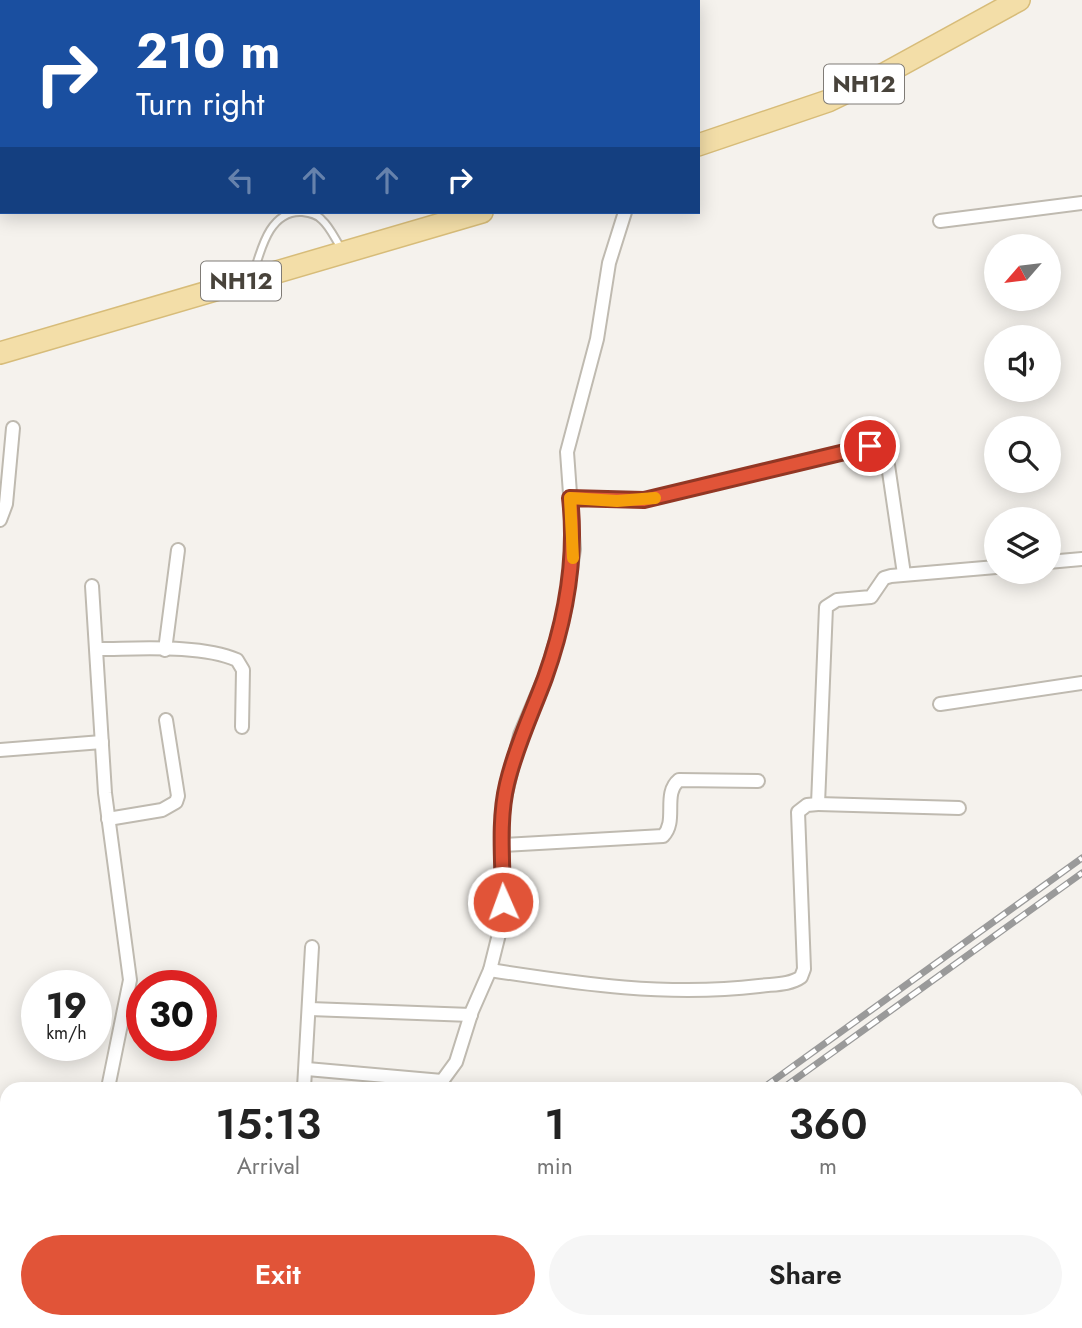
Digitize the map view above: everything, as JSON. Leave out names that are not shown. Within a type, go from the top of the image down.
[{"type":"main road","name":"NH12","points":[[700,144],[828,100],[886,73],[1019,0]]},
{"type":"main road","name":"NH12","points":[[0,353],[475,214]]},
{"type":"street","points":[[940,221],[1082,203]]},
{"type":"street","points":[[441,1082],[456,1062],[471,1015],[491,970],[503,902],[503,806],[518,744],[546,674],[564,614],[574,549],[568,452],[597,339],[609,263],[624,214]]},
{"type":"street","points":[[0,520],[6,504],[13,428]]},
{"type":"street","points":[[570,498],[644,500],[870,446],[884,455],[888,466],[904,574]]},
{"type":"street","points":[[165,650],[178,550]]},
{"type":"street","points":[[1061,561],[1082,559]]},
{"type":"street","points":[[818,804],[826,607],[837,600],[871,597],[884,578],[984,568]]},
{"type":"street","points":[[92,586],[108,819],[130,981],[109,1082]]},
{"type":"street","points":[[97,649],[216,654],[237,660],[243,670],[242,727]]},
{"type":"street","points":[[940,704],[1082,683]]},
{"type":"street","points":[[108,819],[162,810],[176,802],[178,796],[166,720]]},
{"type":"street","points":[[0,750],[102,742]]},
{"type":"street","points":[[502,845],[663,836],[670,822],[671,790],[680,779],[758,781]]},
{"type":"street","points":[[491,970],[602,987],[669,991],[730,989],[796,981],[804,969],[798,812],[807,805],[818,804],[959,808]]},
{"type":"street","points":[[305,1082],[312,947]]},
{"type":"street","points":[[310,1009],[471,1015]]},
{"type":"street","points":[[307,1069],[414,1082]]},
{"type":"lane","points":[[253,278],[262,243],[280,220],[294,214]]},
{"type":"lane","points":[[322,216],[345,253]]},
{"type":"railway","points":[[771,1082],[1082,858]]},
{"type":"railway","points":[[791,1082],[1082,873]]},
{"type":"slow traffic","points":[[573,558],[570,498],[617,501],[655,498]]},
{"type":"route","points":[[503,902],[503,806],[520,735],[546,674],[564,614],[574,549],[570,498],[644,500],[839,451],[870,446]]}]
